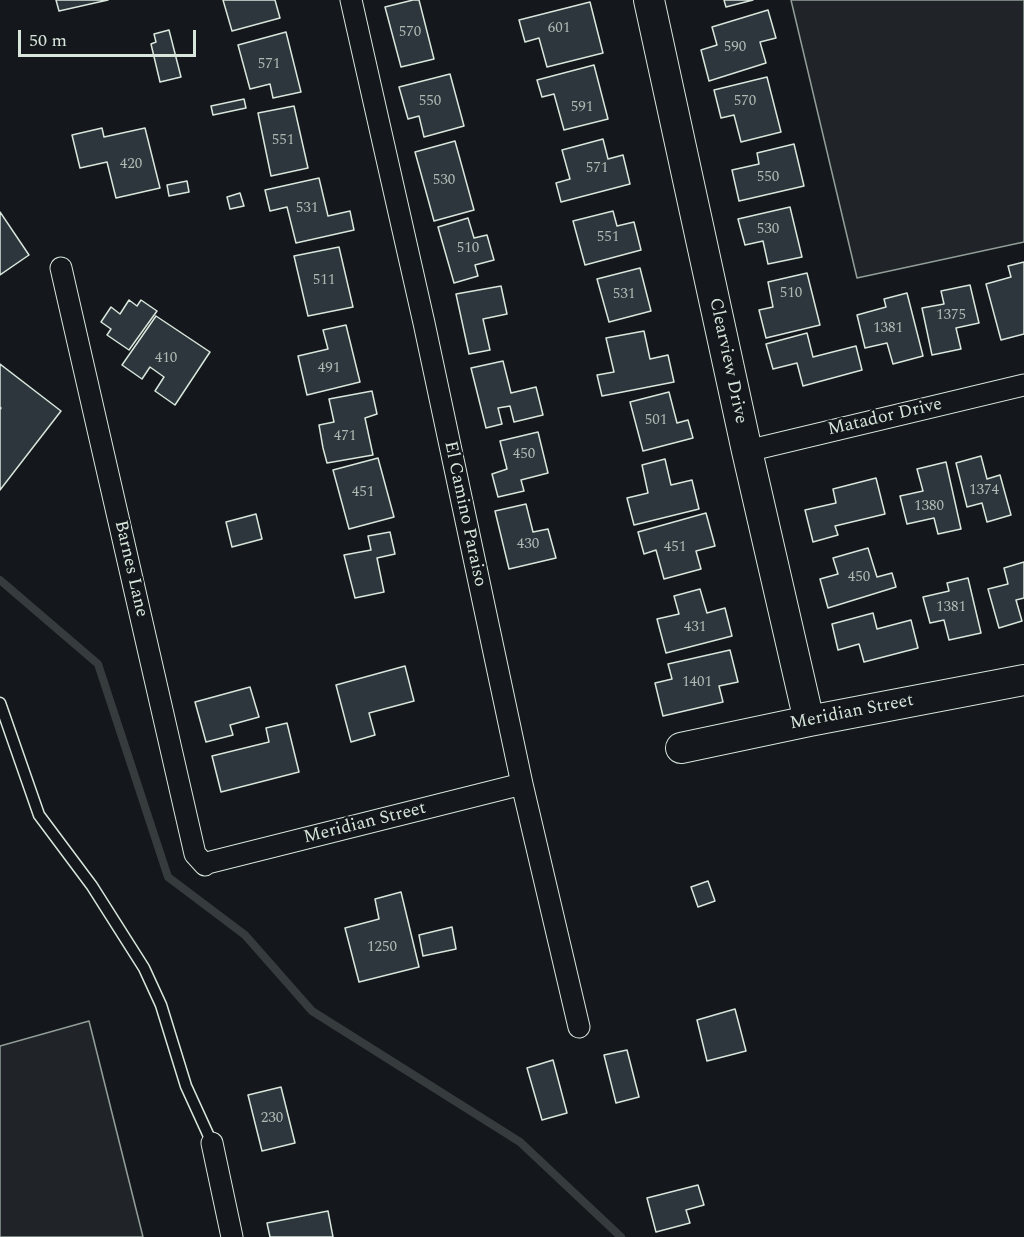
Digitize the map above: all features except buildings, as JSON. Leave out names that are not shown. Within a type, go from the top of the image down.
[{"type":"street","name":"El Camino Paraiso","points":[[351,0],[424,323],[522,784],[579,1027]]},
{"type":"street","name":"Clearview Drive","points":[[649,0],[747,451],[809,721]]},
{"type":"street","name":"Barnes Lane","points":[[61,268],[195,854],[205,865],[207,863]]},
{"type":"street","name":"Matador Drive","points":[[747,451],[1024,385]]},
{"type":"street","name":"Meridian Street","points":[[681,748],[1024,680]]},
{"type":"street","name":"Meridian Street","points":[[207,863],[522,784]]},
{"type":"street","points":[[212,1143],[232,1237]]},
{"type":"lane","points":[[0,703],[39,815],[92,886],[144,968],[161,1005],[186,1086],[212,1143]]},
{"type":"shaded area","points":[[791,0],[1024,0],[1024,242],[857,278]]},
{"type":"shaded area","points":[[89,1021],[143,1237],[0,1237],[0,1046]]},
{"type":"waterway","points":[[0,580],[98,664],[168,877],[245,935],[312,1011],[520,1142],[621,1237]]}]
